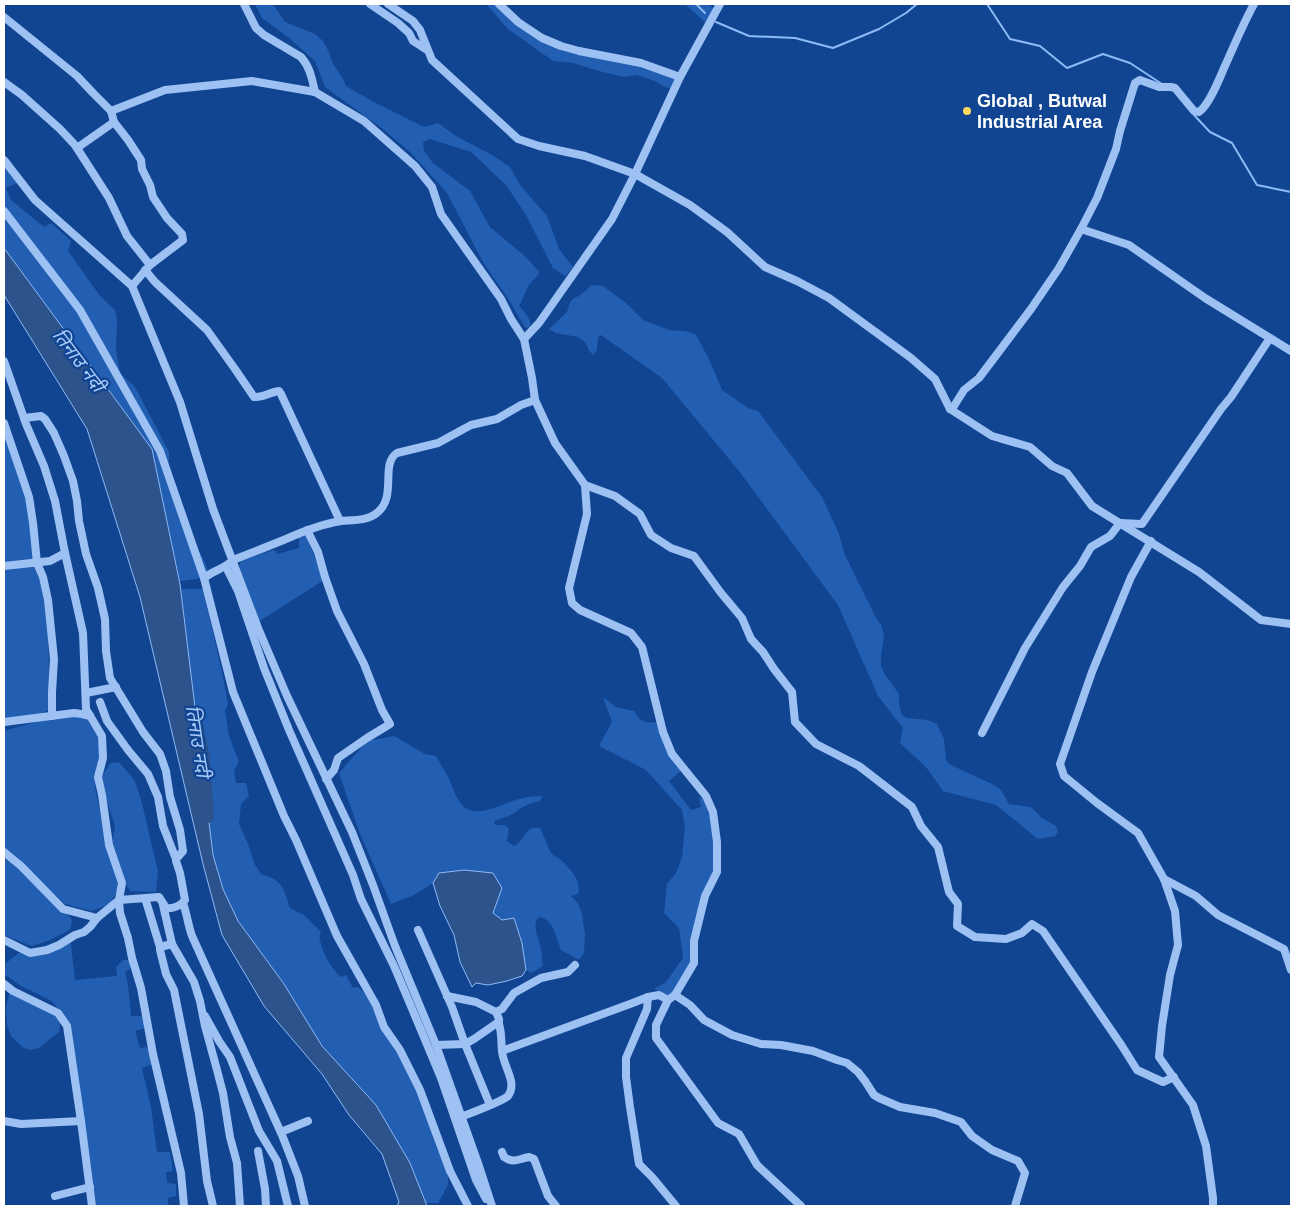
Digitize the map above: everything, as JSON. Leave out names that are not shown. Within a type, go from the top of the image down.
[{"type":"street","points":[[244,4],[256,28],[264,35],[301,57],[310,71],[315,92]]},
{"type":"street","points":[[370,4],[398,23],[409,33],[413,40],[427,50]]},
{"type":"street","points":[[388,4],[413,22],[420,30],[432,60],[518,139],[539,146],[585,156],[635,174],[690,205],[727,232],[765,267],[830,298],[912,358],[935,380],[950,409],[992,436],[1030,447],[1052,466],[1067,473],[1092,506],[1199,572],[1261,620],[1291,624]]},
{"type":"street","points":[[500,4],[518,22],[542,38],[561,46],[641,63],[680,77]]},
{"type":"street","points":[[524,338],[539,323],[612,219],[680,77],[720,4]]},
{"type":"street","points":[[950,409],[964,390],[979,378],[1059,268],[1097,198],[1116,149],[1135,83],[1140,80],[1175,88],[1194,111],[1199,112],[1203,110],[1254,4]]},
{"type":"street","points":[[4,17],[77,76],[111,111],[114,122],[140,160],[153,197],[167,218],[182,234],[183,240],[148,267],[132,286]]},
{"type":"street","points":[[111,111],[165,90],[252,81],[315,92],[364,120],[414,166],[432,187],[441,214],[501,298],[524,338],[535,400],[556,443],[585,486],[586,514],[569,588],[572,603],[580,610],[632,633],[642,647],[663,732],[672,754],[706,796],[713,812],[717,842],[717,872],[706,896],[694,941],[694,962],[656,1025],[656,1038],[718,1123],[739,1134],[757,1165],[802,1206]]},
{"type":"street","points":[[4,82],[22,95],[69,137],[109,198],[127,236],[148,267],[155,282],[207,330],[254,397],[259,398],[275,392],[281,394],[340,521]]},
{"type":"street","points":[[77,148],[114,122]]},
{"type":"street","points":[[4,160],[36,200],[132,286],[180,402],[213,508],[261,637],[326,780],[352,832],[395,946],[436,1045],[491,1203]]},
{"type":"street","points":[[4,211],[80,310],[160,451],[204,578],[233,692],[284,816],[337,936],[376,1005],[384,1027],[400,1050],[420,1090],[450,1172],[468,1206]]},
{"type":"street","points":[[1081,229],[1129,245],[1205,298],[1291,351]]},
{"type":"street","points":[[1120,523],[1142,524],[1221,409],[1232,397],[1270,338]]},
{"type":"street","points":[[4,361],[24,418],[44,466],[55,502],[83,633],[86,709],[102,736],[104,758],[98,777],[109,845],[122,883],[119,900],[120,913],[141,988],[153,1054],[181,1173],[184,1206]]},
{"type":"street","points":[[204,578],[212,571],[226,567],[233,560],[307,530],[340,521],[368,518],[380,510],[388,498],[388,471],[394,455],[438,443],[472,425],[497,419],[521,405],[535,400]]},
{"type":"street","points":[[24,418],[41,416],[44,419],[54,433],[70,473],[76,494],[86,554],[98,588],[105,620],[106,651],[110,678],[143,732],[160,754],[180,830],[183,851],[176,859]]},
{"type":"street","points":[[4,423],[29,497],[37,563],[47,592],[54,659],[52,716]]},
{"type":"street","points":[[585,486],[615,496],[640,514],[651,535],[671,548],[694,556],[742,618],[751,639],[763,652],[792,692],[795,722],[816,744],[859,766],[912,807],[921,826],[938,847],[948,892],[958,904],[957,926],[975,937],[1006,939],[1022,933],[1032,924],[1043,931],[1137,1070],[1163,1082],[1174,1077]]},
{"type":"street","points":[[982,733],[1025,648],[1063,587],[1080,566],[1091,547],[1110,536],[1120,523]]},
{"type":"street","points":[[307,530],[318,552],[337,611],[364,664],[382,710],[390,724],[338,758],[334,770],[326,780]]},
{"type":"street","points":[[1151,541],[1131,577],[1092,672],[1060,764],[1064,776],[1138,833],[1164,879],[1175,911],[1178,945],[1170,975],[1159,1057],[1193,1105],[1206,1146],[1213,1206]]},
{"type":"street","points":[[4,566],[50,561],[65,553]]},
{"type":"street","points":[[226,567],[238,591],[264,668],[289,730],[353,875],[361,899],[394,966],[441,1078],[476,1180],[486,1199],[491,1203]]},
{"type":"street","points":[[86,693],[116,686]]},
{"type":"street","points":[[100,702],[107,721],[148,774],[158,798],[163,826],[180,873],[188,927],[281,1132],[298,1176],[305,1206]]},
{"type":"street","points":[[4,722],[74,713],[90,716]]},
{"type":"street","points":[[4,852],[21,866],[63,909],[97,918]]},
{"type":"street","points":[[1164,879],[1196,896],[1218,915],[1284,949],[1291,970]]},
{"type":"street","points":[[4,940],[30,953],[47,950],[59,946],[74,935],[84,932],[97,918],[119,900],[159,897],[172,944],[194,982],[200,1001],[223,1093],[230,1138],[237,1163],[240,1206]]},
{"type":"street","points":[[144,898],[160,947],[166,974],[174,990],[199,1114],[207,1182],[213,1206]]},
{"type":"street","points":[[162,904],[170,909],[183,903]]},
{"type":"street","points":[[418,930],[490,1105]]},
{"type":"street","points":[[160,947],[172,944]]},
{"type":"street","points":[[496,1012],[502,1009],[514,993],[541,978],[568,972],[576,965]]},
{"type":"street","points":[[4,984],[58,1013],[67,1026],[92,1206]]},
{"type":"street","points":[[446,996],[476,1002],[496,1012],[503,1059],[512,1084],[510,1094],[506,1098],[461,1116]]},
{"type":"street","points":[[648,996],[648,1009],[626,1058],[630,1107],[639,1164],[676,1206]]},
{"type":"street","points":[[502,1051],[648,996],[672,997],[690,1005],[704,1020],[727,1034],[762,1044],[781,1045],[813,1051],[847,1063],[858,1072],[874,1095],[879,1098],[896,1105],[934,1113],[961,1122],[972,1136],[992,1150],[1018,1161],[1024,1173],[1015,1206]]},
{"type":"street","points":[[202,1010],[230,1057],[259,1131],[277,1161],[288,1206]]},
{"type":"street","points":[[436,1045],[465,1044],[497,1023],[499,1024]]},
{"type":"street","points":[[4,1122],[21,1124],[81,1121]]},
{"type":"street","points":[[281,1132],[308,1121]]},
{"type":"street","points":[[258,1151],[265,1188],[266,1206]]},
{"type":"street","points":[[502,1152],[504,1157],[510,1161],[529,1157],[534,1159],[548,1196],[556,1206]]},
{"type":"street","points":[[55,1196],[90,1187]]},
{"type":"shaded area","points":[[255,4],[273,4],[285,22],[315,34],[323,41],[332,62],[346,86],[424,127],[438,123],[456,136],[510,167],[520,185],[547,216],[559,249],[573,267],[565,276],[553,268],[526,215],[506,185],[471,152],[430,139],[423,142],[424,151],[433,163],[470,191],[490,227],[527,258],[539,272],[529,285],[519,306],[529,318],[530,327],[525,327],[484,264],[447,193],[411,153],[383,129],[325,87],[315,61],[262,18]]},
{"type":"shaded area","points":[[486,4],[497,4],[530,33],[638,65],[677,79],[672,89],[637,75],[623,77],[573,63],[553,61],[508,29]]},
{"type":"shaded area","points":[[685,4],[709,4],[714,10],[705,22]]},
{"type":"shaded area","points":[[4,166],[17,183],[6,188],[11,200],[44,227],[51,223],[71,241],[68,251],[100,296],[115,310],[117,319],[116,350],[120,373],[135,387],[169,452],[169,476],[184,529],[202,556],[209,573],[196,579],[180,581],[152,449],[4,248]]},
{"type":"shaded area","points":[[592,285],[603,286],[626,303],[643,320],[669,330],[686,331],[696,335],[722,390],[748,408],[758,411],[822,497],[839,534],[845,555],[881,625],[884,635],[881,667],[899,694],[902,715],[907,718],[928,720],[937,724],[944,739],[946,760],[949,764],[996,786],[1001,790],[1009,804],[1031,807],[1042,818],[1056,826],[1058,832],[1055,836],[1038,839],[996,805],[943,791],[926,767],[900,743],[903,728],[878,696],[838,605],[739,471],[662,378],[601,335],[598,337],[597,350],[594,355],[590,352],[585,342],[578,337],[556,333],[549,329],[567,312],[570,302]]},
{"type":"shaded area","points":[[4,415],[35,503],[32,513],[37,552],[47,598],[50,709],[31,719],[4,727]]},
{"type":"shaded area","points":[[306,535],[324,580],[258,622],[239,568],[241,560],[274,550],[278,554],[299,548],[299,538]]},
{"type":"shaded area","points":[[181,589],[203,589],[228,704],[225,711],[229,736],[239,762],[234,770],[236,783],[246,783],[249,796],[241,804],[239,824],[254,863],[261,874],[274,879],[282,886],[290,908],[304,915],[321,932],[320,938],[323,950],[334,970],[341,977],[346,975],[353,988],[358,987],[371,999],[373,1009],[395,1050],[398,1049],[419,1090],[436,1146],[448,1175],[448,1185],[438,1203],[426,1203],[410,1163],[376,1105],[322,1046],[284,984],[238,921],[223,889],[213,855]]},
{"type":"shaded area","points":[[603,697],[616,707],[634,711],[644,721],[658,722],[682,770],[669,781],[691,810],[701,807],[699,798],[704,797],[711,812],[715,865],[692,961],[676,991],[670,996],[654,989],[666,982],[683,958],[679,928],[664,913],[667,884],[676,873],[682,857],[685,827],[682,810],[646,770],[599,746],[612,722]]},
{"type":"shaded area","points":[[57,713],[85,717],[100,738],[95,787],[105,838],[119,889],[109,905],[91,911],[65,904],[4,848],[4,731],[42,720]]},
{"type":"shaded area","points":[[394,736],[425,754],[436,756],[459,801],[471,811],[488,810],[522,798],[542,796],[540,801],[532,803],[494,823],[509,828],[507,841],[514,846],[527,831],[540,828],[552,854],[564,863],[577,880],[578,894],[571,896],[577,902],[582,913],[585,935],[584,953],[579,960],[561,950],[551,925],[544,918],[539,917],[536,924],[536,932],[543,966],[531,973],[526,970],[522,943],[502,920],[493,913],[502,888],[440,873],[433,883],[414,895],[391,904],[360,834],[339,773],[367,741]]},
{"type":"shaded area","points":[[119,762],[135,781],[142,803],[158,872],[156,892],[131,891],[119,867],[112,842],[115,826],[100,779],[111,763]]},
{"type":"shaded area","points":[[4,855],[61,905],[72,920],[70,930],[48,941],[32,946],[4,935]]},
{"type":"shaded area","points":[[70,936],[75,980],[117,976],[116,967],[123,960],[130,960],[130,969],[125,972],[131,1016],[142,1016],[145,1028],[135,1031],[140,1048],[148,1047],[153,1064],[142,1068],[151,1107],[157,1152],[170,1152],[173,1171],[166,1172],[167,1183],[176,1184],[176,1196],[168,1198],[168,1204],[174,1206],[96,1206],[70,1025],[52,1001],[21,986],[4,974],[4,965],[23,950],[43,948]]},
{"type":"shaded area","points":[[10,991],[58,1016],[59,1032],[39,1048],[30,1050],[22,1047],[11,1036],[7,1025],[6,1007]]},
{"type":"water","points":[[4,248],[152,449],[180,584],[213,855],[223,889],[238,921],[284,984],[322,1046],[376,1105],[410,1163],[427,1206],[397,1206],[399,1202],[382,1154],[349,1115],[322,1074],[264,1006],[222,935],[203,864],[140,597],[87,429],[4,295]]},
{"type":"water","points":[[464,870],[493,873],[502,888],[493,913],[502,920],[514,918],[522,943],[526,970],[522,976],[488,985],[476,983],[472,987],[460,962],[454,935],[440,906],[433,883],[439,873]]},
{"type":"waterway","points":[[696,4],[705,13]]},
{"type":"waterway","points":[[716,22],[749,36],[795,38],[833,48],[879,29],[917,4]]},
{"type":"waterway","points":[[987,4],[1010,39],[1040,46],[1067,68],[1103,54],[1130,63],[1162,84]]},
{"type":"waterway","points":[[1194,115],[1210,132],[1232,143],[1257,185],[1291,192]]},
{"type":"waterway","name":"तिनाउ नदी","points":[[195,713],[204,758],[208,817]]},
{"type":"place","name":"Global , Butwal Industrial Area","points":[[967,111]]}]
